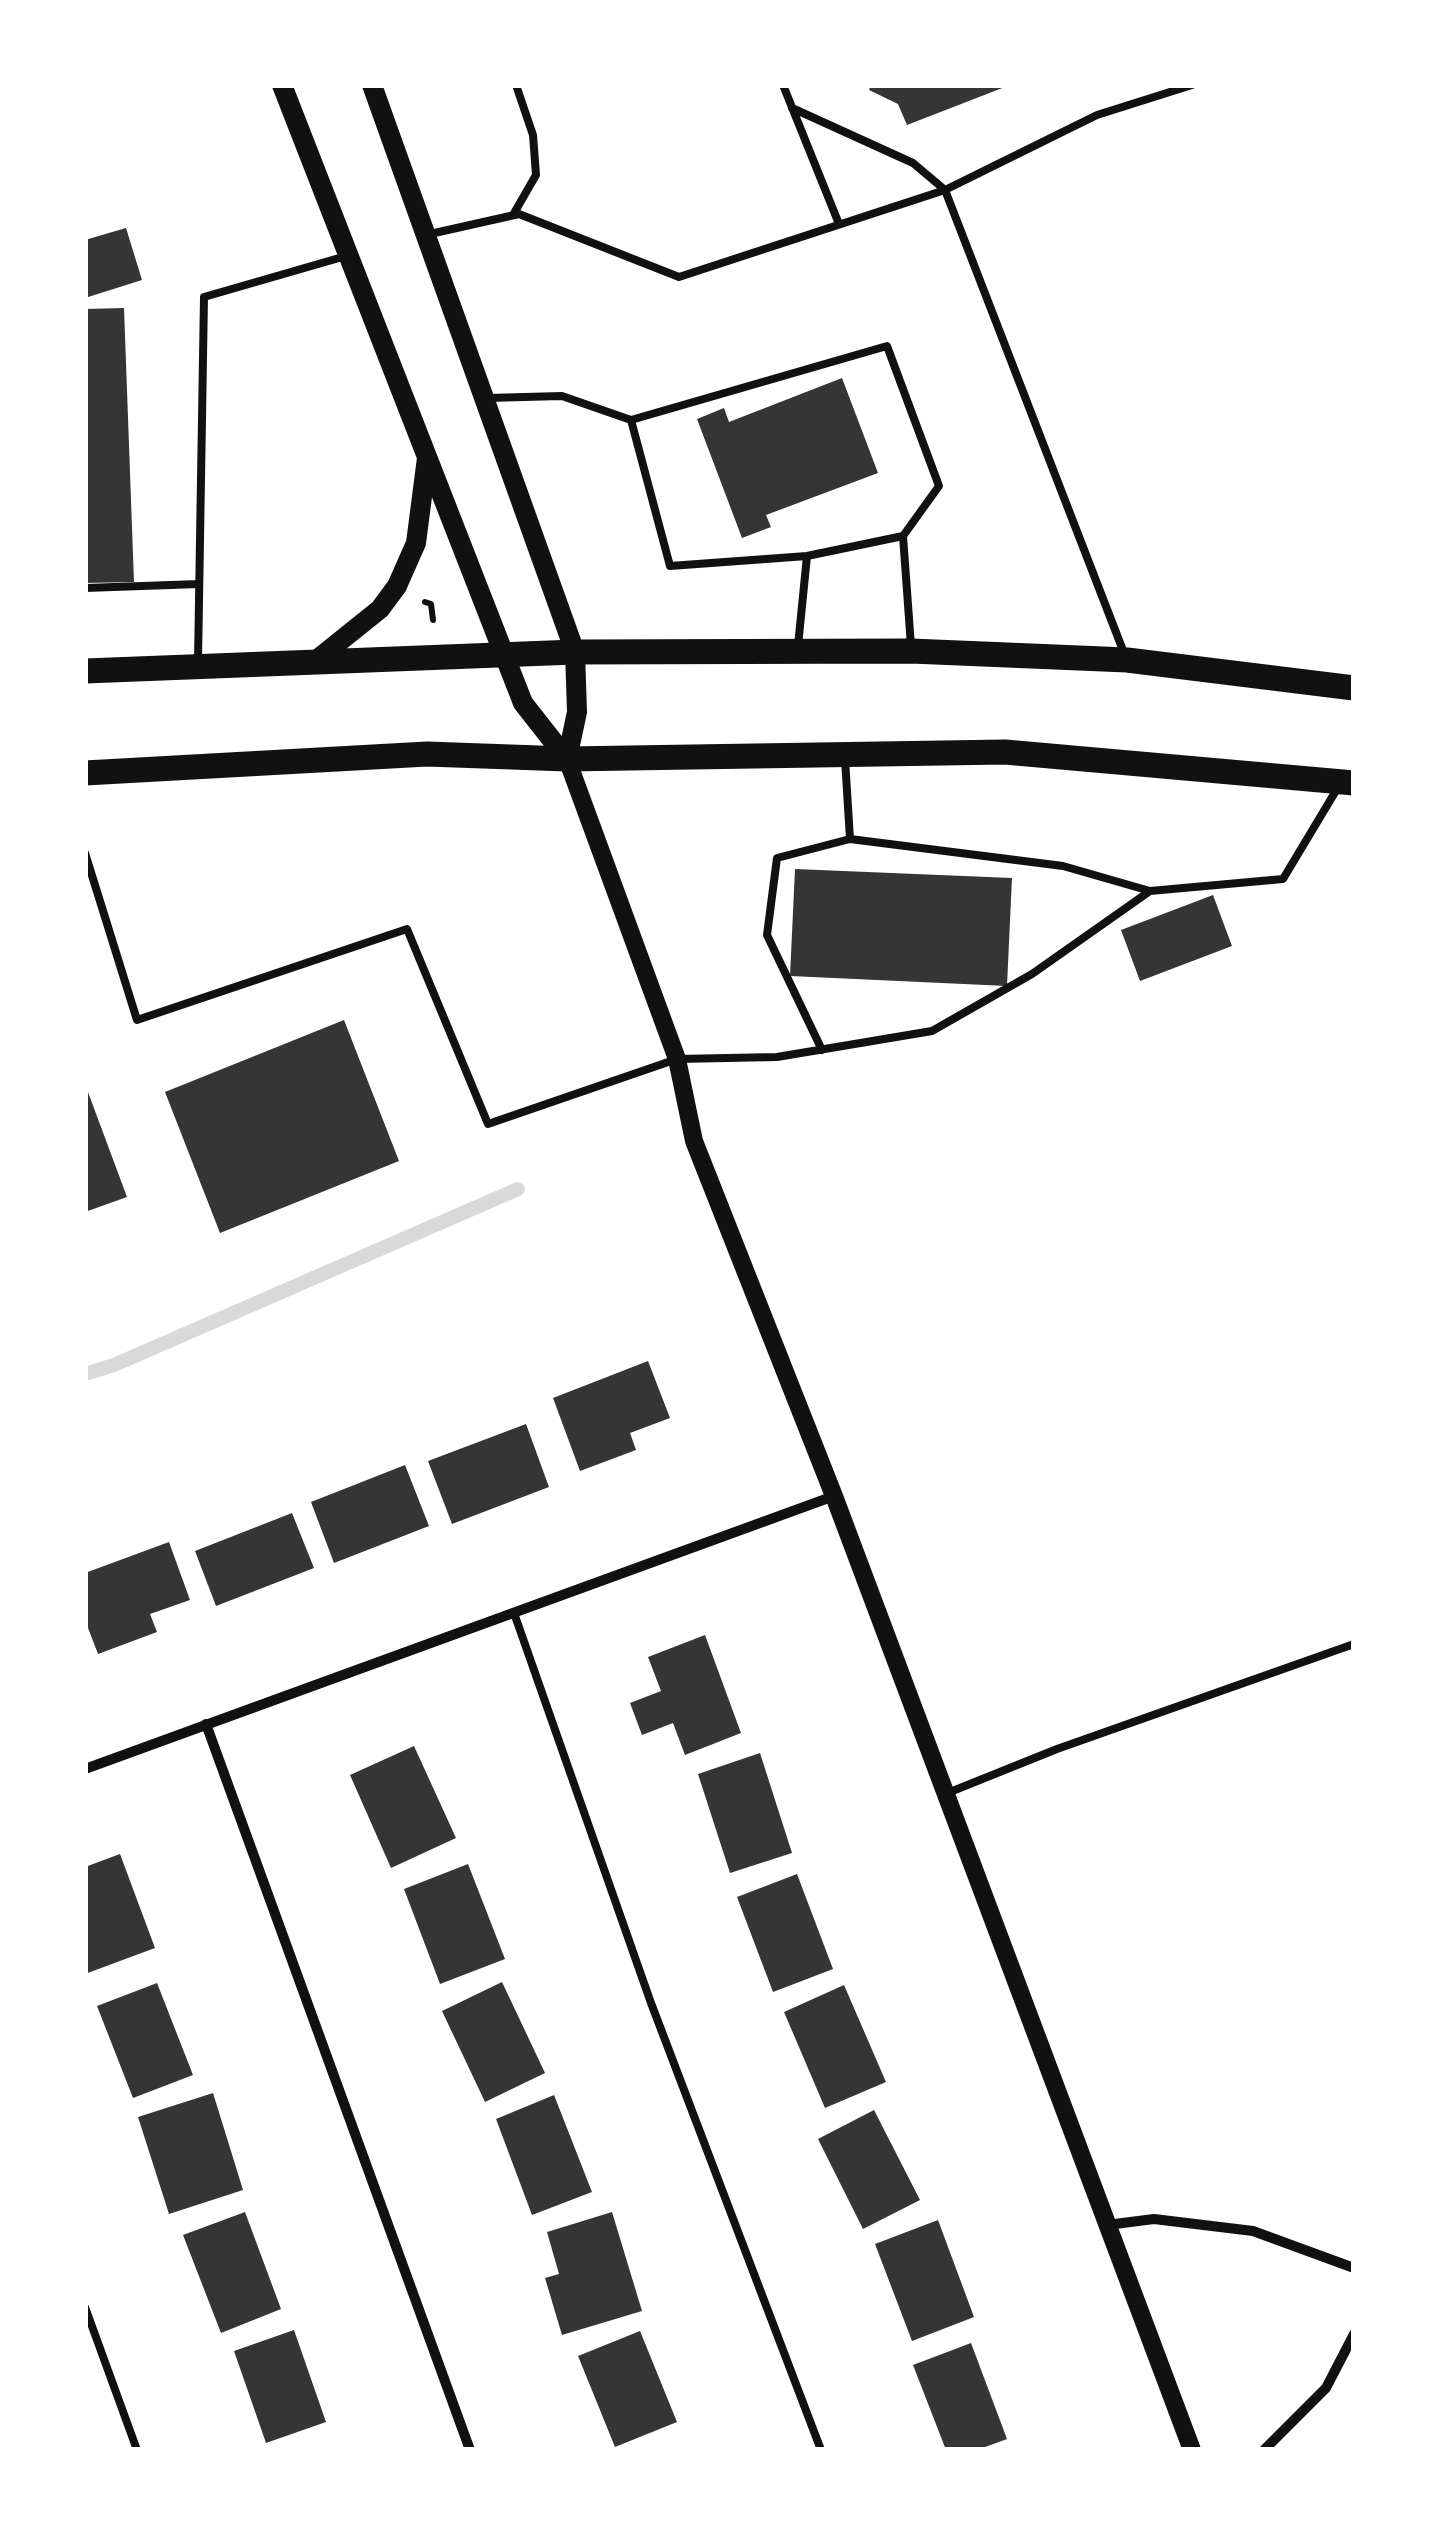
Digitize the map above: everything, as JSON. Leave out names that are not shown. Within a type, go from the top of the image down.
[{"type":"main road","points":[[282,85],[523,703],[567,759]]},
{"type":"main road","points":[[372,85],[574,652],[577,712],[567,759]]},
{"type":"main road","points":[[314,662],[380,609],[397,586],[416,542],[428,456]]},
{"type":"main road","points":[[85,672],[574,652],[911,650],[1127,660],[1354,688]]},
{"type":"main road","points":[[85,772],[427,754],[567,759],[1004,752],[1348,782]]},
{"type":"street","points":[[567,759],[677,1059],[694,1141],[834,1496],[1192,2450]]},
{"type":"street","points":[[85,1769],[834,1496]]},
{"type":"street","points":[[206,1724],[470,2450]]},
{"type":"street","points":[[1107,2225],[1154,2219],[1253,2231],[1354,2268]]},
{"type":"street","points":[[1264,2450],[1326,2388],[1354,2334]]},
{"type":"lane","points":[[513,215],[536,175],[533,135],[516,85]]},
{"type":"lane","points":[[783,85],[839,224]]},
{"type":"lane","points":[[425,235],[513,215],[679,278],[945,190],[1097,115],[1192,85]]},
{"type":"lane","points":[[792,108],[913,163],[945,190],[1127,660]]},
{"type":"lane","points":[[198,666],[204,297],[350,255]]},
{"type":"lane","points":[[484,398],[562,396],[631,420],[887,346],[939,486],[903,536],[911,650]]},
{"type":"lane","points":[[631,420],[670,566],[806,556],[903,536]]},
{"type":"lane","points":[[797,650],[806,556]]},
{"type":"lane","points":[[85,588],[199,584]]},
{"type":"lane","points":[[845,752],[850,839]]},
{"type":"lane","points":[[822,1050],[767,935],[777,858],[850,839],[1062,866],[1150,891],[1283,879],[1348,782]]},
{"type":"lane","points":[[85,853],[138,1020],[407,929],[488,1124],[677,1059],[777,1057],[932,1031],[1032,974],[1150,891]]},
{"type":"lane","points":[[514,1613],[651,2002],[820,2450]]},
{"type":"lane","points":[[945,1794],[1056,1749],[1354,1644]]},
{"type":"lane","points":[[85,2307],[137,2450]]},
{"type":"path","points":[[430,604],[444,604]]},
{"type":"building","points":[[871,85],[1010,85],[907,125],[898,104],[869,90]]},
{"type":"building","points":[[126,228],[142,280],[85,298],[85,240]]},
{"type":"building","points":[[124,308],[134,582],[85,583],[85,309]]},
{"type":"building","points":[[842,378],[878,473],[766,515],[771,527],[742,538],[697,419],[724,408],[729,422]]},
{"type":"building","points":[[795,869],[1012,878],[1007,986],[790,976]]},
{"type":"building","points":[[1213,895],[1232,946],[1140,981],[1121,930]]},
{"type":"building","points":[[344,1020],[399,1161],[220,1233],[165,1092]]},
{"type":"building","points":[[85,1084],[127,1197],[85,1212]]},
{"type":"building","points":[[648,1361],[670,1418],[630,1433],[636,1450],[580,1471],[553,1398]]},
{"type":"building","points":[[526,1424],[549,1487],[452,1524],[428,1461]]},
{"type":"building","points":[[405,1465],[429,1526],[334,1563],[311,1502]]},
{"type":"building","points":[[292,1513],[314,1568],[216,1606],[195,1551]]},
{"type":"building","points":[[169,1542],[190,1600],[150,1614],[157,1632],[98,1654],[85,1620],[85,1573]]},
{"type":"building","points":[[705,1635],[741,1733],[685,1755],[673,1723],[642,1735],[630,1703],[661,1691],[648,1657]]},
{"type":"building","points":[[414,1746],[456,1838],[391,1868],[350,1775]]},
{"type":"building","points":[[760,1753],[792,1853],[730,1873],[698,1774]]},
{"type":"building","points":[[120,1854],[155,1948],[85,1974],[85,1867]]},
{"type":"building","points":[[468,1864],[505,1959],[440,1984],[404,1889]]},
{"type":"building","points":[[797,1874],[833,1969],[773,1992],[737,1897]]},
{"type":"building","points":[[502,1982],[545,2073],[485,2102],[442,2011]]},
{"type":"building","points":[[157,1983],[193,2075],[133,2098],[97,2006]]},
{"type":"building","points":[[844,1985],[886,2082],[825,2108],[784,2012]]},
{"type":"building","points":[[213,2093],[243,2190],[169,2214],[138,2117]]},
{"type":"building","points":[[554,2095],[592,2192],[532,2215],[496,2119]]},
{"type":"building","points":[[874,2110],[920,2200],[863,2229],[818,2139]]},
{"type":"building","points":[[245,2212],[281,2309],[221,2333],[183,2235]]},
{"type":"building","points":[[612,2212],[642,2311],[562,2335],[545,2278],[559,2274],[547,2232]]},
{"type":"building","points":[[938,2220],[974,2317],[912,2341],[875,2244]]},
{"type":"building","points":[[294,2330],[326,2422],[266,2443],[234,2351]]},
{"type":"building","points":[[640,2331],[677,2422],[615,2447],[578,2356]]},
{"type":"building","points":[[971,2343],[1007,2439],[977,2450],[946,2450],[913,2365]]},
{"type":"waterway","points":[[85,1374],[114,1365],[518,1189]]}]
